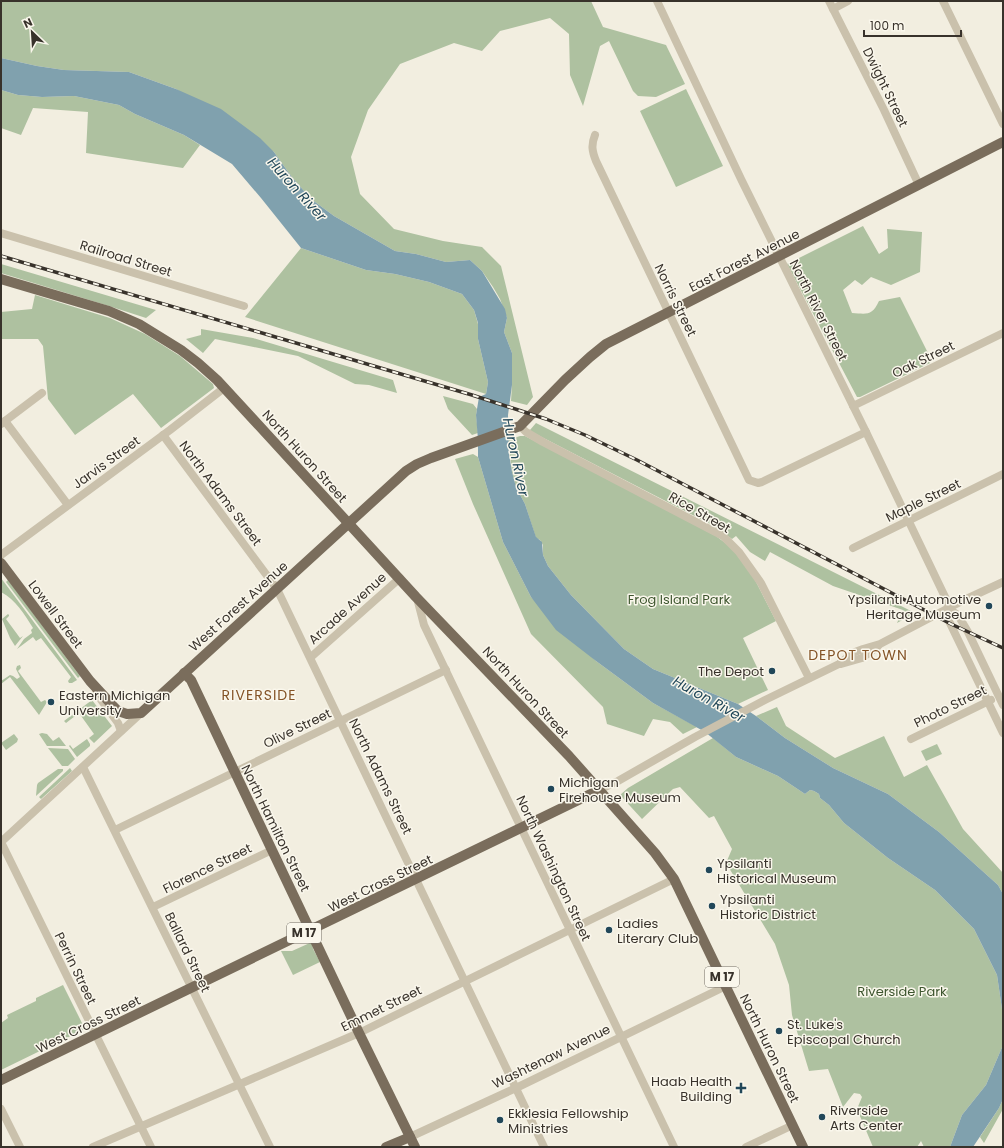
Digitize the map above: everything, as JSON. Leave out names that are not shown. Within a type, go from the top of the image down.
[{"type":"main road","name":"East Forest Avenue","points":[[519,427],[556,389],[606,344],[1003,142]]},
{"type":"main road","name":"North Huron Street","points":[[1,279],[100,308],[139,324],[181,350],[198,363],[224,388],[416,597],[564,751],[655,853],[674,879],[803,1147]]},
{"type":"main road","name":"West Forest Avenue","points":[[141,713],[406,471],[431,458],[519,427]]},
{"type":"main road","name":"Lowell Street","points":[[1,563],[90,681],[118,711],[127,714],[141,713]]},
{"type":"main road","name":"North Hamilton Street","points":[[184,673],[190,680],[415,1147]]},
{"type":"main road","name":"West Cross Street","points":[[1,1080],[522,829],[599,790]]},
{"type":"main road","name":"Washtenaw Avenue","points":[[386,1147],[410,1137]]},
{"type":"street","name":"North River Street","points":[[657,1],[741,179],[909,520],[949,609],[948,619],[1003,733]]},
{"type":"street","points":[[831,5],[848,1]]},
{"type":"street","points":[[943,1],[1003,124]]},
{"type":"street","name":"Dwight Street","points":[[831,5],[920,185]]},
{"type":"street","name":"Norris Street","points":[[595,135],[592,142],[592,151],[596,161],[749,480],[753,482],[762,482],[866,432]]},
{"type":"street","name":"Railroad Street","points":[[1,233],[244,306]]},
{"type":"street","name":"Oak Street","points":[[853,406],[1003,333]]},
{"type":"street","name":"Jarvis Street","points":[[1,555],[224,388]]},
{"type":"street","points":[[42,393],[3,422],[68,505]]},
{"type":"street","name":"Rice Street","points":[[519,427],[543,442],[723,536],[739,552],[761,582],[809,678]]},
{"type":"street","name":"North Adams Street","points":[[163,435],[277,589],[311,657],[544,1147]]},
{"type":"street","name":"Maple Street","points":[[853,548],[1003,474]]},
{"type":"street","name":"Arcade Avenue","points":[[311,657],[400,578]]},
{"type":"street","name":"West Cross Street","points":[[599,790],[624,778],[695,737],[765,700],[838,664],[862,658],[880,644],[1003,582]]},
{"type":"street","name":"North Washington Street","points":[[416,597],[424,625],[674,1147]]},
{"type":"street","name":"North River Street","points":[[949,609],[958,615],[962,620],[1003,705]]},
{"type":"street","name":"Olive Street","points":[[115,830],[446,670]]},
{"type":"street","name":"Lowell Street","points":[[90,681],[96,693],[118,723],[121,731]]},
{"type":"street","name":"Photo Street","points":[[911,738],[999,696]]},
{"type":"street","name":"West Forest Avenue","points":[[1,842],[141,713]]},
{"type":"street","name":"Ballard Street","points":[[83,767],[270,1147]]},
{"type":"street","name":"Perrin Street","points":[[1,842],[151,1147]]},
{"type":"street","name":"Florence Street","points":[[153,907],[272,850]]},
{"type":"street","name":"Emmet Street","points":[[93,1147],[359,1033],[674,879]]},
{"type":"street","name":"Washtenaw Avenue","points":[[410,1137],[516,1088],[726,986]]},
{"type":"street","points":[[1,1109],[20,1147]]},
{"type":"street","points":[[746,1147],[793,1125]]},
{"type":"green space","points":[[1,1],[591,1],[603,27],[666,45],[685,84],[656,97],[638,96],[633,91],[609,41],[600,46],[583,106],[570,75],[569,34],[550,18],[500,31],[482,51],[454,43],[400,64],[368,110],[351,157],[360,194],[394,229],[443,241],[482,247],[501,266],[533,397],[527,405],[511,401],[512,353],[504,332],[507,318],[500,299],[482,271],[470,260],[446,262],[416,254],[395,251],[334,216],[311,199],[291,176],[274,152],[176,89],[129,72],[64,70],[1,58]]},
{"type":"green space","points":[[686,89],[723,166],[676,187],[640,111]]},
{"type":"green space","points":[[1,90],[18,95],[42,97],[74,96],[119,105],[135,114],[184,135],[200,145],[183,168],[86,153],[88,112],[33,108],[21,135],[1,128]]},
{"type":"green space","points":[[863,226],[879,254],[888,248],[887,229],[922,232],[920,272],[891,285],[871,277],[862,285],[855,280],[843,290],[852,313],[862,314],[871,312],[879,301],[900,297],[928,353],[930,363],[860,397],[857,397],[787,264]]},
{"type":"green space","points":[[301,248],[366,270],[395,274],[429,282],[462,294],[474,310],[478,324],[478,339],[488,382],[486,394],[245,317]]},
{"type":"green space","points":[[1,264],[156,310],[146,318],[1,273]]},
{"type":"green space","points":[[35,295],[110,318],[145,334],[180,356],[213,384],[214,388],[161,428],[133,394],[75,435],[48,399],[43,346],[38,339],[1,339],[1,312],[32,309]]},
{"type":"green space","points":[[201,329],[253,338],[393,380],[397,393],[369,385],[355,384],[298,356],[215,339],[203,353],[186,339],[201,335]]},
{"type":"green space","points":[[443,396],[473,404],[477,409],[476,415],[478,433],[472,435],[448,409]]},
{"type":"green space","points":[[536,423],[915,613],[897,623],[903,610],[833,586],[770,552],[765,561],[750,552],[736,536],[732,539],[714,526],[530,431]]},
{"type":"green space","name":"Frog Island Park","points":[[525,436],[716,536],[732,548],[754,578],[776,621],[743,638],[768,690],[738,704],[653,669],[624,649],[571,595],[548,566],[543,555],[543,545],[540,540],[536,538],[525,504],[516,487],[512,472],[508,440]]},
{"type":"green space","points":[[473,454],[478,457],[503,542],[531,597],[596,661],[653,703],[697,727],[683,734],[670,722],[653,719],[644,736],[607,724],[603,707],[531,634],[473,504],[455,459]]},
{"type":"green space","points":[[1,578],[77,680],[69,683],[68,681],[71,677],[41,638],[36,641],[33,637],[17,649],[24,639],[32,633],[31,630],[33,628],[15,603],[1,592]]},
{"type":"green space","points":[[8,580],[80,676],[78,678],[6,582]]},
{"type":"green space","points":[[8,614],[9,616],[6,619],[20,638],[23,636],[15,646],[2,619]]},
{"type":"green space","points":[[20,665],[21,668],[18,671],[41,702],[45,700],[47,702],[39,715],[10,677],[1,684],[1,681],[10,675],[17,679],[20,677],[16,669],[17,666]]},
{"type":"green space","points":[[92,700],[112,726],[94,743],[89,738],[94,734],[79,713],[66,723],[64,721]]},
{"type":"green space","points":[[777,707],[786,726],[835,758],[884,736],[904,777],[927,765],[963,829],[1003,873],[1003,894],[998,885],[939,832],[888,794],[833,768],[785,738],[756,716]]},
{"type":"green space","points":[[14,734],[18,739],[17,742],[6,750],[1,743]]},
{"type":"green space","points":[[39,734],[47,734],[53,741],[59,737],[66,746],[47,746]]},
{"type":"green space","name":"Riverside Park","points":[[713,738],[736,757],[778,776],[805,794],[810,790],[819,794],[820,798],[829,805],[844,823],[888,858],[935,890],[974,929],[997,975],[1003,1016],[1003,1045],[986,1085],[962,1115],[950,1147],[924,1147],[921,1141],[917,1147],[873,1147],[857,1109],[862,1097],[860,1094],[854,1093],[843,1107],[828,1069],[809,1071],[792,1015],[789,985],[775,944],[726,863],[732,849],[714,816],[709,818],[680,787],[673,789],[642,819],[620,795],[628,788]]},
{"type":"green space","points":[[87,739],[90,746],[77,757],[69,746],[70,745],[73,749]]},
{"type":"green space","points":[[937,744],[942,754],[926,761],[921,751]]},
{"type":"green space","points":[[48,748],[68,749],[75,759],[68,766],[62,766]]},
{"type":"green space","points":[[70,768],[72,771],[41,799],[39,797]]},
{"type":"green space","points":[[58,769],[63,769],[63,771],[36,796],[38,783]]},
{"type":"green space","points":[[312,942],[313,949],[320,962],[293,975],[281,951],[292,951]]},
{"type":"green space","points":[[63,985],[85,1029],[1,1070],[1,1023],[8,1018],[7,1015],[36,1001],[36,998]]},
{"type":"green space","points":[[1003,1099],[1003,1109],[984,1143],[980,1137],[999,1108]]},
{"type":"water","name":"Huron River","points":[[1,58],[64,70],[129,72],[176,89],[221,109],[260,138],[274,152],[291,176],[311,199],[334,216],[395,251],[416,254],[446,262],[470,260],[482,271],[505,309],[507,318],[504,332],[512,353],[512,385],[508,415],[509,454],[512,472],[516,487],[525,504],[536,537],[542,542],[543,555],[548,566],[571,595],[624,649],[653,669],[738,704],[785,738],[833,768],[888,794],[939,832],[998,885],[1003,894],[1003,1016],[997,975],[974,929],[935,890],[888,858],[844,823],[829,805],[820,798],[819,794],[810,790],[805,794],[778,776],[736,757],[705,732],[653,703],[556,630],[531,597],[503,542],[478,457],[476,415],[479,397],[486,394],[488,382],[478,339],[478,323],[474,310],[462,294],[429,282],[395,274],[366,270],[301,248],[232,164],[184,135],[135,114],[119,105],[74,96],[42,97],[18,95],[1,90]]},
{"type":"water","points":[[1003,1045],[1003,1099],[999,1108],[973,1147],[950,1147],[962,1115],[986,1085]]},
{"type":"railway","points":[[1,256],[472,395],[546,419],[585,435],[637,460],[951,624],[1003,648]]},
{"type":"place","name":"Ypsilanti Automotive Heritage Museum","points":[[989,606]]},
{"type":"place","name":"The Depot","points":[[772,671]]},
{"type":"place","name":"Eastern Michigan University","points":[[51,702]]},
{"type":"place","name":"Michigan Firehouse Museum","points":[[551,789]]},
{"type":"place","name":"Ypsilanti Historical Museum","points":[[709,870]]},
{"type":"place","name":"Ypsilanti Historic District","points":[[712,906]]},
{"type":"place","name":"Ladies Literary Club","points":[[609,930]]},
{"type":"place","name":"St. Luke's Episcopal Church","points":[[779,1031]]},
{"type":"place","name":"Haab Health Building","points":[[741,1088]]},
{"type":"place","name":"Riverside Arts Center","points":[[822,1117]]},
{"type":"place","name":"Ekklesia Fellowship Ministries","points":[[500,1120]]},
{"type":"district","name":"DEPOT TOWN","points":[[858,655]]},
{"type":"district","name":"RIVERSIDE","points":[[259,695]]}]
